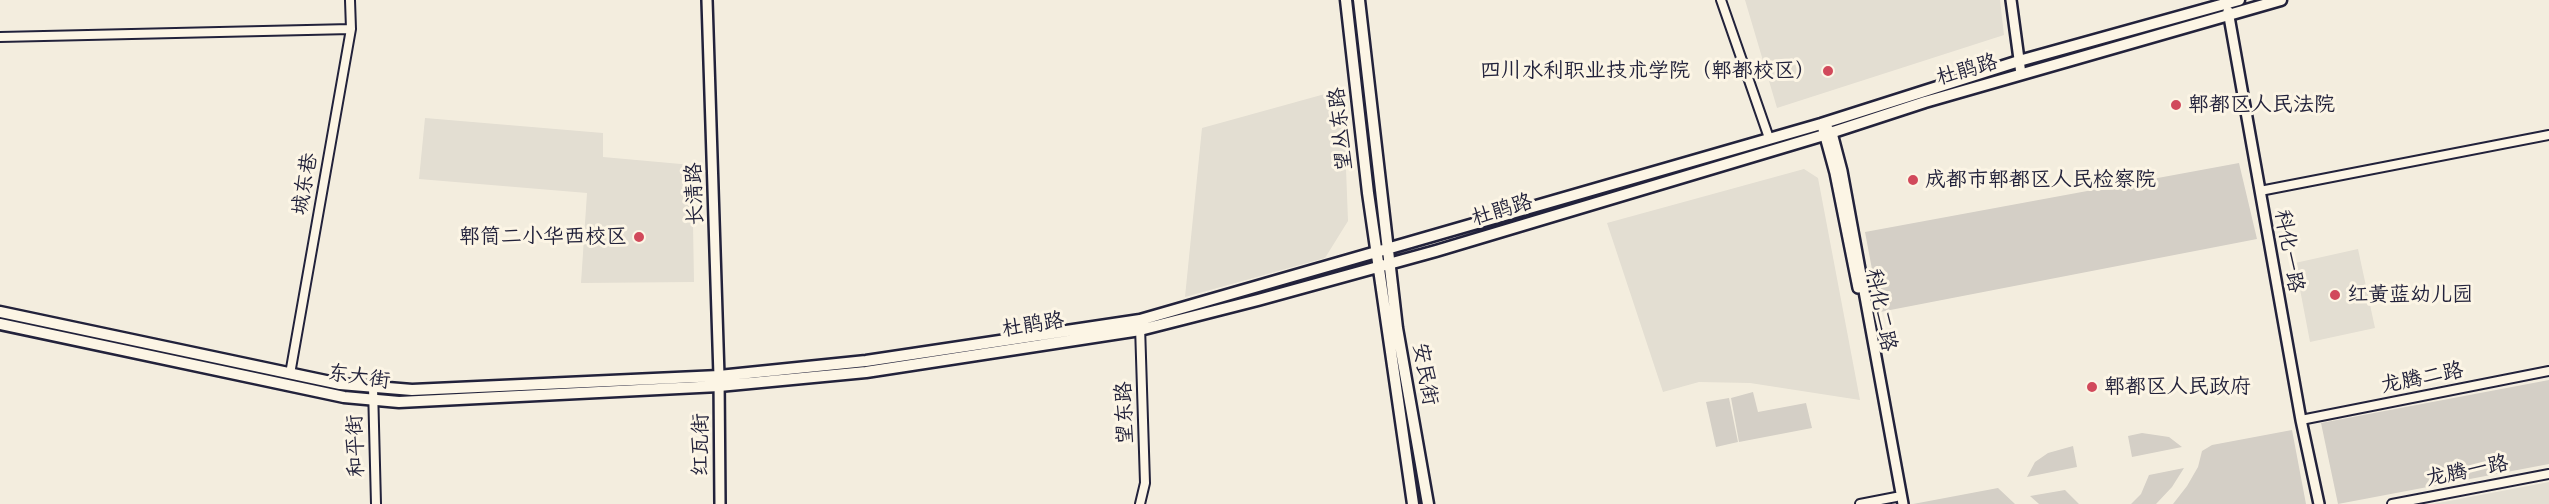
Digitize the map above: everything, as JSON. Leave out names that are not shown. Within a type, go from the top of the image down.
[{"type":"main road","name":"望丛东路","points":[[1346,0],[1376,253]]},
{"type":"main road","name":"望丛东路","points":[[1359,0],[1388,250]]},
{"type":"main road","name":"杜鹃路","points":[[1140,325],[1769,138],[1826,131],[2019,61],[2239,0]]},
{"type":"main road","name":"杜鹃路","points":[[719,381],[1140,325],[1384,265],[1826,131],[2281,0]]},
{"type":"main road","name":"安民街","points":[[1388,250],[1384,265],[1413,504]]},
{"type":"main road","name":"安民街","points":[[1376,253],[1384,265],[1397,327],[1428,504]]},
{"type":"main road","name":"东大街","points":[[0,312],[340,384],[412,390],[719,381]]},
{"type":"main road","name":"东大街","points":[[0,324],[344,397],[399,402],[719,381]]},
{"type":"street","name":"城东巷","points":[[290,374],[351,29],[350,0]]},
{"type":"street","name":"长清路","points":[[707,0],[719,381]]},
{"type":"street","points":[[1721,0],[1769,138]]},
{"type":"street","points":[[2011,0],[2020,74]]},
{"type":"street","name":"科化一路","points":[[2227,3],[2301,420],[2319,504]]},
{"type":"street","points":[[0,37],[351,29]]},
{"type":"street","name":"科化二路","points":[[1826,131],[1899,502]]},
{"type":"street","points":[[2260,191],[2549,135]]},
{"type":"street","name":"望东路","points":[[1140,325],[1145,483],[1140,504]]},
{"type":"street","name":"龙腾二路","points":[[2301,420],[2549,371]]},
{"type":"street","name":"红瓦街","points":[[719,381],[720,504]]},
{"type":"street","name":"和平街","points":[[373,387],[376,504]]},
{"type":"street","name":"龙腾一路","points":[[2392,504],[2549,474]]},
{"type":"street","points":[[1860,504],[1899,502]]},
{"type":"shaded area","name":"四川水利职业技术学院（郫都校区）","points":[[1745,0],[2000,0],[2004,35],[1777,108]]},
{"type":"shaded area","points":[[1343,89],[1348,221],[1325,258],[1185,297],[1202,128]]},
{"type":"shaded area","name":"郫筒二小华西校区","points":[[425,118],[603,133],[603,157],[692,165],[694,282],[581,283],[587,193],[419,179]]},
{"type":"shaded area","points":[[2239,163],[2257,239],[1880,312],[1865,232]]},
{"type":"shaded area","points":[[1804,169],[1818,178],[1860,400],[1750,383],[1699,382],[1663,392],[1607,223]]},
{"type":"shaded area","name":"红黄蓝幼儿园","points":[[2358,249],[2375,328],[2310,342],[2295,263]]},
{"type":"shaded area","points":[[2549,380],[2549,464],[2338,504],[2321,423]]},
{"type":"shaded area","points":[[1753,392],[1758,412],[1806,403],[1812,428],[1739,442],[1731,398]]},
{"type":"shaded area","points":[[1729,398],[1738,442],[1716,447],[1706,402]]},
{"type":"shaded area","points":[[2292,430],[2306,504],[2173,504],[2198,467],[2202,451],[2212,445]]},
{"type":"shaded area","points":[[2142,433],[2169,437],[2182,447],[2132,457],[2128,436]]},
{"type":"shaded area","points":[[2073,446],[2077,467],[2027,477],[2035,462],[2048,453]]},
{"type":"shaded area","points":[[2184,468],[2172,487],[2156,504],[2131,504],[2141,494],[2149,475]]},
{"type":"shaded area","points":[[2549,482],[2549,504],[2433,504]]},
{"type":"shaded area","points":[[1998,488],[2015,504],[1913,504]]},
{"type":"shaded area","points":[[2065,490],[2079,504],[2039,504],[2030,496]]},
{"type":"place","name":"四川水利职业技术学院（郫都校区）","points":[[1828,71]]},
{"type":"place","name":"郫都区人民法院","points":[[2176,105]]},
{"type":"place","name":"成都市郫都区人民检察院","points":[[1913,180]]},
{"type":"place","name":"郫筒二小华西校区","points":[[639,237]]},
{"type":"place","name":"红黄蓝幼儿园","points":[[2335,295]]},
{"type":"place","name":"郫都区人民政府","points":[[2092,387]]}]
